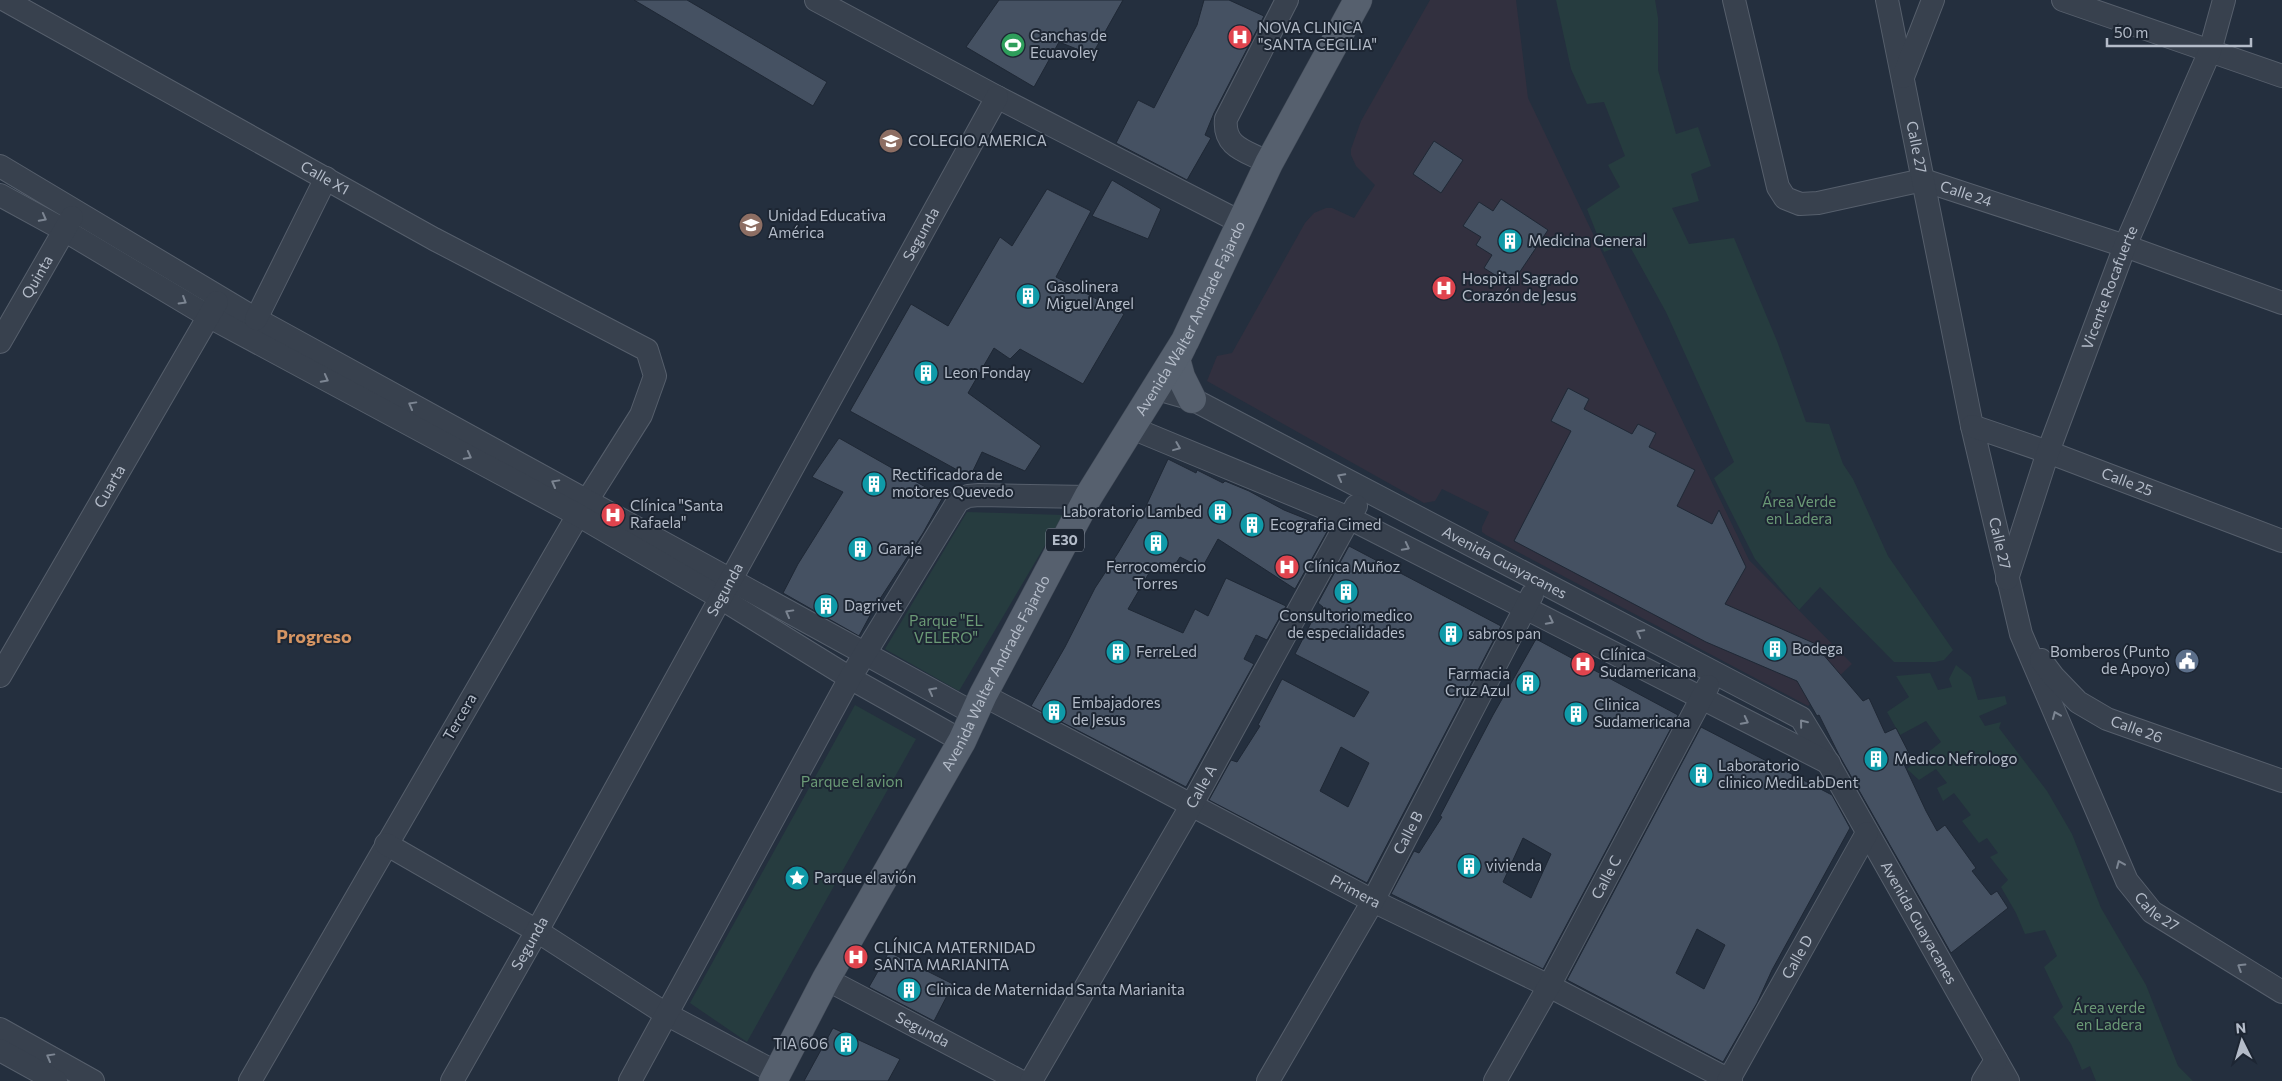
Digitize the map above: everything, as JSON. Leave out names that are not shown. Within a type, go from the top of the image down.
[{"type":"main road","name":"Avenida Walter Andrade Fajardo","points":[[775,1077],[826,979],[962,741],[979,704],[1088,497],[1157,389],[1185,341],[1242,224],[1269,163],[1358,0]]},
{"type":"main road","points":[[1185,341],[1176,359],[1181,377],[1192,399]]},
{"type":"street","name":"Calle X1","points":[[6,0],[434,239],[646,350]]},
{"type":"street","points":[[816,0],[997,97],[1242,224]]},
{"type":"street","points":[[1269,163],[1230,142],[1227,136],[1226,119],[1287,0]]},
{"type":"street","name":"Calle 24","points":[[1734,0],[1778,187],[1785,198],[1800,204],[1818,202],[1923,180],[2125,246],[2282,303]]},
{"type":"street","name":"Calle 27","points":[[1888,0],[1972,426],[2021,634],[2127,881],[2137,896],[2152,912],[2282,992]]},
{"type":"street","points":[[1903,77],[1932,0]]},
{"type":"street","points":[[2063,0],[2282,76]]},
{"type":"street","name":"Vicente Rocafuerte","points":[[2007,580],[2048,452],[2125,246],[2210,50],[2224,0]]},
{"type":"street","name":"Segunda","points":[[452,1081],[537,931],[997,97]]},
{"type":"street","points":[[0,166],[70,220],[214,306],[582,508]]},
{"type":"street","points":[[256,319],[326,178]]},
{"type":"street","points":[[0,195],[70,220]]},
{"type":"street","name":"Quinta","points":[[0,342],[70,220]]},
{"type":"street","points":[[214,306],[256,319],[724,589],[850,678],[962,741]]},
{"type":"street","name":"Cuarta","points":[[0,676],[214,306]]},
{"type":"street","name":"Tercera","points":[[250,1081],[582,508],[641,414],[655,376],[646,350]]},
{"type":"street","name":"Avenida Guayacanes","points":[[1157,389],[1192,399],[1801,718],[1829,764],[2008,1081]]},
{"type":"street","name":"Calle 25","points":[[1972,426],[2048,452],[2282,541]]},
{"type":"street","name":"Avenida Guayacanes","points":[[1132,428],[1349,518],[1829,764]]},
{"type":"street","name":"Calle A","points":[[1031,1081],[1191,806],[1364,489]]},
{"type":"street","points":[[630,1081],[850,678],[958,501],[968,496],[979,495],[1088,497]]},
{"type":"street","name":"Calle B","points":[[1268,1081],[1373,901],[1540,581]]},
{"type":"street","name":"Primera","points":[[724,589],[865,655],[979,704],[1191,806],[1373,901],[1549,986],[1729,1081]]},
{"type":"street","name":"Calle 26","points":[[2021,634],[2053,676],[2078,702],[2107,719],[2282,781]]},
{"type":"street","name":"Calle C","points":[[1495,1081],[1549,986],[1714,672]]},
{"type":"street","name":"Calle D","points":[[1729,1081],[1867,833]]},
{"type":"street","points":[[386,844],[537,931],[666,1014],[775,1077]]},
{"type":"street","name":"Segunda","points":[[826,979],[1020,1081]]},
{"type":"street","points":[[4,1046],[56,1081]]},
{"type":"street","points":[[4,1046],[92,1081]]},
{"type":"street","points":[[1983,1081],[1996,1060]]},
{"type":"shaded area","name":"Hospital Sagrado Corazón de Jesus","points":[[1430,0],[1516,0],[1528,98],[1749,560],[1852,664],[1808,706],[1486,535],[1482,532],[1482,527],[1489,512],[1442,489],[1435,501],[1424,503],[1207,381],[1217,356],[1232,353],[1305,223],[1314,213],[1326,208],[1332,208],[1354,218],[1375,185],[1356,166],[1351,155],[1351,149],[1361,121]]},
{"type":"green space","name":"Área Verde en Ladera","points":[[1556,0],[1655,0],[1658,18],[1658,70],[1676,134],[1698,127],[1711,166],[1691,174],[1699,201],[1672,208],[1689,244],[1734,238],[1777,341],[1806,422],[1829,424],[1843,464],[1853,479],[1888,556],[1953,650],[1944,660],[1935,662],[1894,662],[1820,587],[1799,610],[1755,559],[1714,478],[1734,462],[1666,312],[1628,243],[1604,252],[1587,209],[1620,187],[1608,165],[1625,156],[1604,102],[1587,104],[1571,69]]},
{"type":"green space","name":"Parque \"EL VELERO\"","points":[[967,512],[1063,515],[959,691],[885,649]]},
{"type":"green space","name":"Área verde en Ladera","points":[[1956,665],[1971,677],[1978,700],[2005,696],[2007,704],[1979,716],[1985,726],[2001,722],[1999,728],[2047,791],[2072,834],[2101,908],[2146,985],[2178,1066],[2193,1081],[2096,1081],[2090,1066],[2082,1070],[2071,1044],[2053,1017],[2063,1007],[2044,967],[2057,956],[2045,930],[2025,934],[2016,913],[2001,887],[2008,880],[1990,857],[1998,853],[1987,838],[1979,843],[1962,821],[1971,815],[1954,793],[1943,801],[1937,788],[1947,783],[1936,769],[1919,780],[1907,769],[1941,742],[1926,721],[1900,735],[1887,712],[1909,697],[1896,676],[1930,673],[1938,690],[1952,687],[1949,679]]},
{"type":"green space","name":"Parque el avion","points":[[855,705],[916,739],[747,1042],[690,1003]]},
{"type":"building","points":[[634,0],[687,0],[827,82],[813,106]]},
{"type":"building","name":"Canchas de Ecuavoley","points":[[999,0],[1123,0],[1092,55],[1059,42],[1034,87],[966,47]]},
{"type":"building","points":[[1204,0],[1229,0],[1264,16],[1214,113],[1205,135],[1211,138],[1187,180],[1116,143],[1138,100],[1154,108],[1197,25]]},
{"type":"building","points":[[1434,141],[1463,160],[1441,193],[1413,174]]},
{"type":"building","points":[[1112,180],[1161,209],[1148,239],[1092,216]]},
{"type":"building","points":[[1047,189],[1091,211],[1056,277],[1124,314],[1083,384],[1020,349],[1010,359],[994,348],[968,393],[1041,446],[1025,471],[982,452],[970,477],[850,411],[911,304],[948,326],[1000,237],[1012,246]]},
{"type":"building","name":"Medicina General","points":[[1501,199],[1548,230],[1511,285],[1484,268],[1492,255],[1476,245],[1481,237],[1463,226],[1479,202],[1493,211]]},
{"type":"building","points":[[1568,388],[1589,399],[1584,409],[1632,434],[1638,424],[1656,433],[1649,447],[1695,470],[1677,506],[1712,524],[1719,510],[1746,567],[1725,604],[1825,648],[1822,653],[1863,701],[1869,698],[1885,733],[1896,728],[1912,759],[1904,764],[1937,831],[1945,825],[1976,868],[1972,871],[1991,895],[1997,891],[2008,908],[1951,953],[1839,755],[1819,715],[1817,716],[1797,681],[1706,642],[1514,541],[1571,431],[1551,421]]},
{"type":"building","points":[[839,438],[943,497],[923,533],[874,608],[859,636],[783,593],[798,564],[843,492],[812,477]]},
{"type":"building","points":[[1168,459],[1196,473],[1197,470],[1223,483],[1225,481],[1249,491],[1284,510],[1329,528],[1295,589],[1218,539],[1202,568],[1180,557],[1169,574],[1152,568],[1128,609],[1183,633],[1195,609],[1208,616],[1226,578],[1286,606],[1267,640],[1256,635],[1244,659],[1254,664],[1186,787],[1031,706],[1065,647],[1095,588],[1146,506]]},
{"type":"building","points":[[1349,546],[1501,626],[1367,883],[1209,800],[1231,760],[1237,762],[1260,726],[1258,725],[1282,679],[1354,717],[1369,692],[1295,654],[1313,619],[1316,621],[1323,607],[1318,603]],"holes":[[[1341,747],[1369,763],[1348,807],[1320,791]]]},
{"type":"building","points":[[1536,639],[1678,715],[1543,969],[1391,894],[1414,851],[1419,853],[1442,817],[1440,816],[1493,715]],"holes":[[[1523,838],[1551,854],[1531,898],[1503,882]]]},
{"type":"building","points":[[1701,727],[1832,795],[1850,828],[1772,970],[1757,1003],[1723,1062],[1567,980]],"holes":[[[1697,929],[1725,945],[1704,989],[1676,973]]]},
{"type":"building","name":"Clinica de Maternidad Santa Marianita","points":[[889,952],[953,984],[934,1021],[869,987]]},
{"type":"building","name":"TIA 606","points":[[833,1028],[900,1059],[888,1081],[804,1081]]},
{"type":"place","name":"NOVA CLINICA \"SANTA CECILIA\"","points":[[1240,37]]},
{"type":"place","name":"Canchas de Ecuavoley","points":[[1013,45]]},
{"type":"place","name":"COLEGIO AMERICA","points":[[891,141]]},
{"type":"place","name":"Unidad Educativa América","points":[[751,225]]},
{"type":"place","name":"Medicina General","points":[[1510,241]]},
{"type":"place","name":"Hospital Sagrado Corazón de Jesus","points":[[1444,288]]},
{"type":"place","name":"Gasolinera Miguel Angel","points":[[1028,296]]},
{"type":"place","name":"Leon Fonday","points":[[926,373]]},
{"type":"place","name":"Rectificadora de motores Quevedo","points":[[874,484]]},
{"type":"place","name":"Laboratorio Lambed","points":[[1220,512]]},
{"type":"place","name":"Clínica \"Santa Rafaela\"","points":[[613,515]]},
{"type":"place","name":"Ecografia Cimed","points":[[1252,525]]},
{"type":"place","name":"Ferrocomercio Torres","points":[[1156,543]]},
{"type":"place","name":"Garaje","points":[[860,549]]},
{"type":"place","name":"Clínica Muñoz","points":[[1287,567]]},
{"type":"place","name":"Consultorio medico de especialidades","points":[[1346,592]]},
{"type":"place","name":"Dagrivet","points":[[826,606]]},
{"type":"place","name":"sabros pan","points":[[1451,634]]},
{"type":"place","name":"Bodega","points":[[1775,649]]},
{"type":"place","name":"FerreLed","points":[[1118,652]]},
{"type":"place","name":"Bomberos (Punto de Apoyo)","points":[[2187,661]]},
{"type":"place","name":"Clínica Sudamericana","points":[[1583,664]]},
{"type":"place","name":"Farmacia Cruz Azul","points":[[1528,683]]},
{"type":"place","name":"Embajadores de Jesus","points":[[1054,712]]},
{"type":"place","name":"Clinica Sudamericana","points":[[1576,714]]},
{"type":"place","name":"Medico Nefrologo","points":[[1876,759]]},
{"type":"place","name":"Laboratorio clinico MediLabDent","points":[[1701,775]]},
{"type":"place","name":"vivienda","points":[[1469,866]]},
{"type":"place","name":"Parque el avión","points":[[797,878]]},
{"type":"place","name":"CLÍNICA MATERNIDAD SANTA MARIANITA","points":[[856,957]]},
{"type":"place","name":"Clinica de Maternidad Santa Marianita","points":[[909,990]]},
{"type":"place","name":"TIA 606","points":[[846,1044]]},
{"type":"district","name":"Progreso","points":[[314,637]]}]
